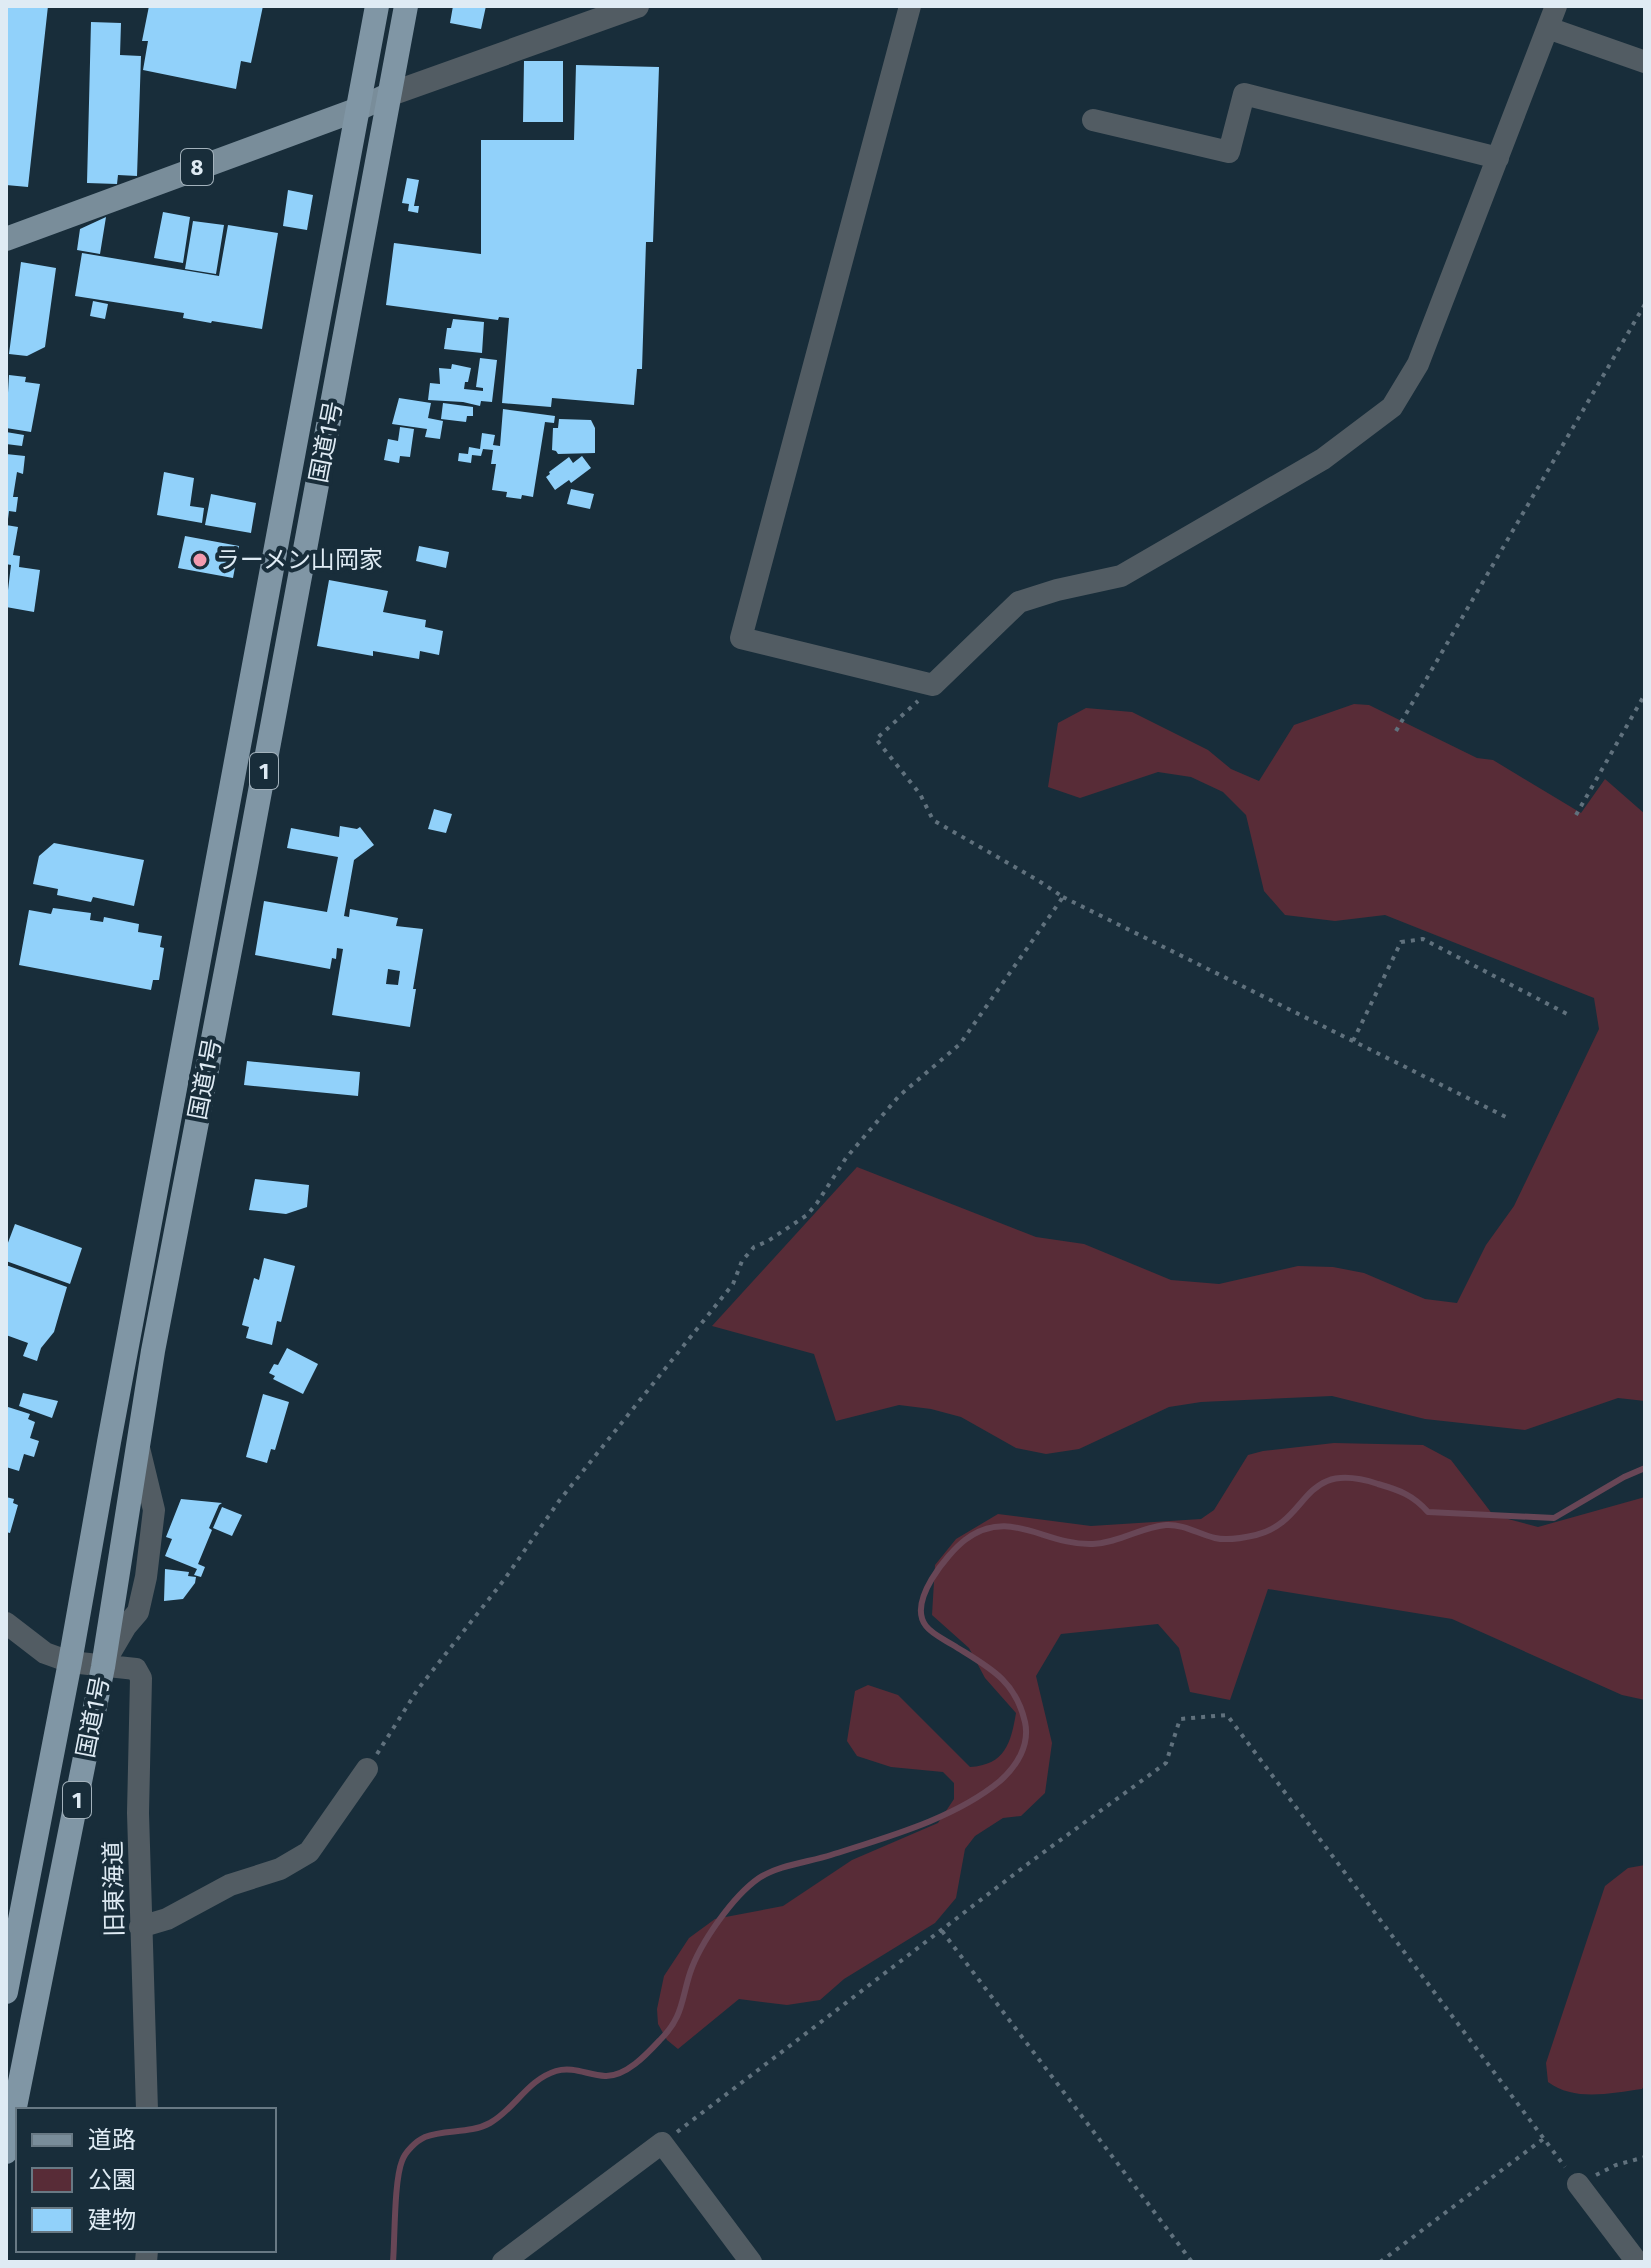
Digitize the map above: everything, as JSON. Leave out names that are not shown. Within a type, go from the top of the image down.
[{"type":"highway","name":"国道1号","points":[[6,1992],[377,6]]},
{"type":"highway","name":"国道1号","points":[[6,2152],[103,1667],[153,1351],[406,6]]},
{"type":"highway","points":[[290,472],[319,476]]},
{"type":"highway","points":[[217,868],[245,872]]},
{"type":"highway","points":[[198,969],[226,972]]},
{"type":"main road","name":"8","points":[[6,239],[356,110],[388,95]]},
{"type":"street","points":[[388,95],[637,6]]},
{"type":"street","points":[[910,6],[741,638],[933,685],[1019,602],[1121,576],[1323,459],[1392,407],[1418,364],[1556,6]]},
{"type":"street","points":[[1548,28],[1645,62]]},
{"type":"street","points":[[1093,120],[1229,152],[1244,94],[1498,158]]},
{"type":"street","points":[[6,1623],[45,1653],[70,1662],[103,1667],[142,1603],[154,1510],[139,1446]]},
{"type":"street","name":"旧東海道","points":[[103,1667],[136,1669],[141,1678],[138,1813],[147,2108]]},
{"type":"street","points":[[140,1927],[167,1919],[230,1885],[280,1869],[309,1852],[367,1769]]},
{"type":"street","points":[[503,2262],[662,2143],[751,2262]]},
{"type":"street","points":[[1578,2184],[1637,2262]]},
{"type":"path","points":[[1396,731],[1645,304]]},
{"type":"path","points":[[933,685],[876,739],[920,794],[933,820],[1063,897],[1510,1119]]},
{"type":"path","points":[[1576,815],[1645,694]]},
{"type":"path","points":[[367,1769],[418,1689],[504,1580],[559,1501],[733,1284],[742,1261],[754,1247],[807,1215],[846,1158],[888,1108],[960,1044],[1063,897]]},
{"type":"path","points":[[1353,1041],[1401,942],[1423,939],[1569,1015]]},
{"type":"path","points":[[662,2143],[1029,1863],[1166,1763],[1180,1719],[1227,1715],[1578,2184],[1616,2165],[1645,2157]]},
{"type":"path","points":[[942,1931],[1192,2262]]},
{"type":"path","points":[[1380,2262],[1543,2139]]},
{"type":"green space","points":[[1354,704],[1369,705],[1477,758],[1493,760],[1581,813],[1605,779],[1645,814],[1645,1401],[1618,1398],[1525,1430],[1425,1419],[1332,1396],[1201,1402],[1169,1407],[1079,1449],[1046,1454],[1016,1448],[961,1417],[931,1409],[899,1405],[836,1421],[814,1354],[712,1326],[857,1167],[1036,1237],[1084,1244],[1171,1280],[1219,1284],[1298,1266],[1333,1267],[1364,1273],[1425,1299],[1457,1303],[1486,1245],[1514,1206],[1599,1029],[1594,998],[1385,915],[1335,921],[1285,915],[1264,891],[1246,815],[1223,792],[1191,777],[1158,772],[1080,798],[1048,787],[1058,723],[1086,708],[1132,712],[1208,750],[1231,769],[1259,781],[1294,725]]},
{"type":"green space","points":[[1334,1443],[1423,1445],[1451,1460],[1493,1515],[1538,1527],[1645,1497],[1645,1700],[1622,1695],[1452,1619],[1268,1589],[1230,1700],[1190,1692],[1179,1648],[1158,1624],[1061,1634],[1036,1676],[1052,1743],[1045,1793],[1021,1816],[1003,1818],[975,1836],[965,1849],[956,1898],[935,1923],[844,1979],[820,2000],[787,2005],[739,1999],[678,2049],[667,2040],[658,2024],[657,2009],[664,1976],[689,1938],[715,1919],[783,1906],[852,1860],[938,1823],[954,1799],[954,1783],[943,1772],[891,1767],[857,1756],[847,1741],[855,1691],[868,1685],[898,1695],[970,1767],[991,1762],[1004,1750],[1012,1734],[1016,1713],[985,1678],[969,1648],[932,1615],[935,1565],[956,1539],[998,1514],[1091,1526],[1201,1519],[1214,1510],[1248,1455]]},
{"type":"green space","points":[[1645,1865],[1645,2084],[1642,2089],[1606,2094],[1570,2092],[1548,2082],[1546,2063],[1605,1886],[1628,1868]]},
{"type":"building","points":[[6,6],[48,6],[28,187],[6,185]]},
{"type":"building","points":[[149,6],[263,6],[251,63],[241,61],[236,89],[143,70],[148,41],[142,41]]},
{"type":"building","points":[[453,6],[486,6],[481,29],[450,23]]},
{"type":"building","points":[[91,22],[121,23],[120,55],[141,56],[137,176],[118,175],[117,184],[87,183]]},
{"type":"building","points":[[524,61],[563,61],[563,122],[523,122]]},
{"type":"building","points":[[576,65],[659,67],[653,242],[646,242],[642,369],[637,369],[634,405],[552,398],[551,407],[502,403],[509,318],[499,317],[498,320],[386,305],[394,243],[481,254],[481,140],[574,140]]},
{"type":"building","points":[[407,178],[419,180],[414,206],[419,206],[418,213],[408,211],[409,204],[402,203]]},
{"type":"building","points":[[288,190],[313,195],[307,230],[283,226]]},
{"type":"building","points":[[163,212],[190,217],[183,263],[154,258]]},
{"type":"building","points":[[106,217],[100,254],[77,250],[80,229]]},
{"type":"building","points":[[193,221],[224,225],[216,274],[185,269]]},
{"type":"building","points":[[228,225],[278,233],[262,329],[211,323],[183,318],[184,313],[75,296],[82,253],[219,276]]},
{"type":"building","points":[[21,262],[56,268],[45,347],[27,356],[9,354]]},
{"type":"building","points":[[93,301],[108,304],[105,319],[90,316]]},
{"type":"building","points":[[453,319],[484,322],[482,353],[444,349],[447,328],[451,328]]},
{"type":"building","points":[[480,358],[497,360],[492,402],[481,401],[480,406],[428,400],[430,383],[440,384],[439,368],[451,369],[452,364],[471,368],[464,389],[483,391],[483,388],[476,387]]},
{"type":"building","points":[[9,375],[26,377],[25,382],[40,384],[31,432],[6,428]]},
{"type":"building","points":[[399,398],[431,403],[428,418],[443,421],[440,439],[425,437],[427,429],[392,424]]},
{"type":"building","points":[[443,403],[473,407],[473,416],[467,416],[466,422],[441,419]]},
{"type":"building","points":[[503,409],[555,416],[554,423],[545,422],[533,497],[506,497],[507,492],[492,490],[496,464],[491,464],[493,450],[483,449],[481,456],[472,455],[471,463],[458,461],[459,453],[468,454],[469,447],[480,449],[482,433],[495,435],[493,445],[500,446]]},
{"type":"building","points":[[559,419],[591,420],[595,428],[595,453],[558,454],[552,450],[553,428],[558,428]]},
{"type":"building","points":[[400,427],[414,429],[410,457],[400,456],[399,463],[384,460],[388,439],[398,441]]},
{"type":"building","points":[[6,432],[24,435],[22,446],[6,444]]},
{"type":"building","points":[[6,454],[25,456],[23,474],[17,472],[13,497],[18,497],[16,512],[9,511],[8,519]]},
{"type":"building","points":[[582,456],[591,468],[555,490],[546,477],[549,472],[569,457],[573,463]]},
{"type":"building","points":[[164,472],[194,478],[190,506],[204,508],[202,523],[157,515]]},
{"type":"building","points":[[571,489],[594,494],[590,509],[567,504]]},
{"type":"building","points":[[211,494],[256,503],[251,533],[205,525]]},
{"type":"building","points":[[6,525],[18,527],[13,555],[20,556],[19,567],[40,570],[34,612],[6,607],[11,565],[6,564]]},
{"type":"building","points":[[185,536],[239,546],[233,578],[178,568]]},
{"type":"building","points":[[419,546],[449,552],[446,568],[416,561]]},
{"type":"building","points":[[329,580],[388,591],[383,612],[426,620],[425,627],[443,631],[439,655],[420,651],[419,659],[373,651],[373,656],[317,646]]},
{"type":"building","points":[[434,809],[452,814],[446,833],[428,829]]},
{"type":"building","points":[[340,826],[360,827],[374,845],[354,860],[344,916],[349,917],[350,909],[398,918],[396,926],[423,929],[410,1027],[332,1015],[343,949],[337,948],[336,959],[332,958],[330,969],[255,955],[264,901],[327,912],[338,857],[287,848],[291,828],[339,837]],"holes":[[[388,969],[400,971],[398,985],[386,984]]]},
{"type":"building","points":[[54,843],[144,860],[134,906],[93,897],[91,902],[57,895],[58,889],[33,884],[39,856]]},
{"type":"building","points":[[53,908],[91,913],[90,920],[103,922],[104,917],[139,924],[138,932],[162,936],[160,947],[164,948],[159,980],[153,980],[151,990],[19,965],[29,910],[51,914]]},
{"type":"building","points":[[247,1061],[360,1072],[358,1096],[244,1085]]},
{"type":"building","points":[[255,1179],[309,1185],[307,1207],[286,1214],[249,1210]]},
{"type":"building","points":[[15,1224],[82,1248],[70,1284],[6,1261],[6,1248]]},
{"type":"building","points":[[264,1258],[295,1266],[272,1345],[246,1338],[249,1327],[242,1325],[254,1278],[259,1280]]},
{"type":"building","points":[[6,1265],[67,1287],[54,1332],[41,1348],[37,1361],[23,1356],[28,1343],[6,1335]]},
{"type":"building","points":[[287,1348],[318,1364],[303,1394],[273,1379],[275,1376],[269,1373],[274,1364],[278,1365]]},
{"type":"building","points":[[23,1393],[58,1401],[52,1418],[19,1406]]},
{"type":"building","points":[[263,1394],[289,1402],[275,1450],[271,1449],[267,1463],[246,1457]]},
{"type":"building","points":[[8,1407],[30,1414],[28,1419],[35,1422],[30,1438],[39,1441],[34,1457],[24,1454],[19,1471],[6,1467]]},
{"type":"building","points":[[6,1497],[14,1499],[13,1503],[18,1505],[10,1533],[6,1532]]},
{"type":"building","points":[[181,1499],[222,1503],[209,1528],[212,1530],[198,1564],[205,1567],[201,1577],[194,1575],[197,1569],[165,1556],[172,1539],[166,1537]]},
{"type":"building","points":[[222,1507],[242,1515],[232,1536],[213,1528]]},
{"type":"building","points":[[165,1569],[189,1572],[188,1576],[196,1577],[183,1599],[164,1601]]},
{"type":"waterway","points":[[393,2262],[399,2170],[406,2154],[418,2141],[490,2123],[537,2081],[556,2071],[574,2070],[605,2076],[621,2073],[636,2064],[673,2024],[695,1961],[718,1921],[759,1878],[794,1864],[919,1826],[982,1794],[1012,1769],[1026,1739],[1025,1722],[1014,1695],[989,1668],[932,1632],[921,1616],[925,1592],[932,1579],[965,1540],[981,1530],[1012,1527],[1075,1543],[1093,1544],[1166,1525],[1215,1538],[1241,1538],[1274,1528],[1319,1485],[1333,1479],[1352,1478],[1399,1491],[1417,1501],[1428,1512],[1554,1518],[1645,1468]]},
{"type":"place","name":"ラーメン山岡家","points":[[200,560]]}]
